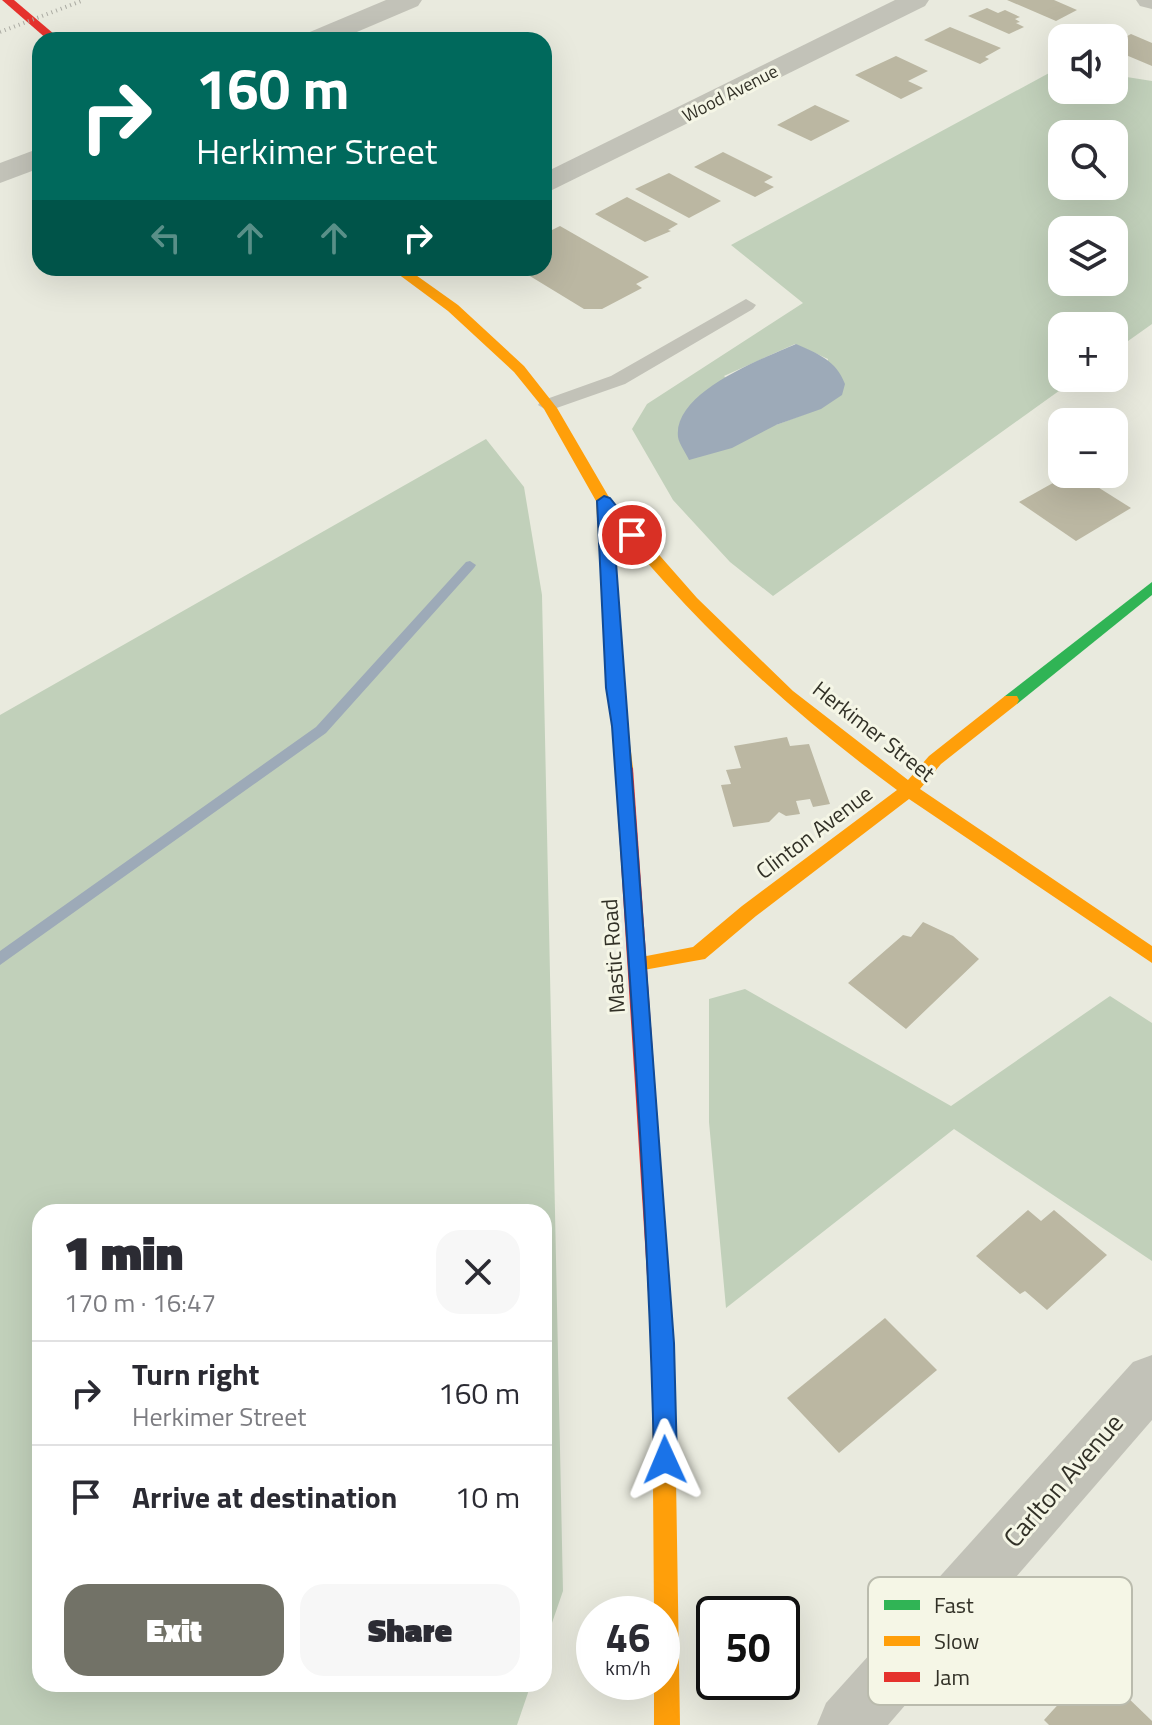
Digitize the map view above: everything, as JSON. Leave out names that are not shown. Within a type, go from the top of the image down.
[{"type":"main road","points":[[7,0],[45,32]]},
{"type":"main road","name":"Mastic Road","points":[[408,276],[453,308],[519,369],[548,405],[604,501],[663,1343],[667,1725]]},
{"type":"main road","name":"Herkimer Street","points":[[604,501],[664,572],[738,650],[846,743],[909,790],[1152,956]]},
{"type":"main road","name":"Clinton Avenue","points":[[638,964],[698,954],[749,911],[909,790],[935,760],[1152,587]]},
{"type":"street","points":[[334,32],[409,0]]},
{"type":"street","name":"Wood Avenue","points":[[552,181],[916,0]]},
{"type":"street","points":[[0,174],[32,160]]},
{"type":"street","name":"Carlton Avenue","points":[[978,1577],[1152,1380]]},
{"type":"street","name":"Carlton Avenue","points":[[848,1725],[868,1702]]},
{"type":"lane","points":[[548,405],[618,380],[746,305]]},
{"type":"green space","points":[[1048,74],[1048,104],[1128,104],[1128,77],[1152,81],[1152,324],[1128,341],[1128,312],[1048,312],[1048,392],[1057,392],[773,596],[730,562],[673,500],[632,429],[647,404],[803,303],[731,245]],"holes":[[[795,344],[828,359],[821,408],[776,425],[724,376]]]},
{"type":"green space","points":[[486,439],[524,487],[542,595],[563,1591],[552,1623],[552,1204],[32,1204],[32,1692],[528,1692],[517,1725],[0,1725],[0,715]]},
{"type":"green space","points":[[745,989],[951,1106],[1110,996],[1152,1023],[1152,1261],[954,1129],[726,1308],[709,1122],[709,999]]},
{"type":"water","points":[[796,344],[837,369],[845,384],[842,395],[821,409],[776,425],[732,448],[689,460],[678,437],[680,421],[690,406],[722,379]]},
{"type":"building","points":[[1007,0],[1054,0],[1077,10],[1056,21]]},
{"type":"building","points":[[987,8],[998,13],[1005,10],[1020,17],[1015,19],[1020,22],[1016,23],[1024,27],[1009,34],[968,16]]},
{"type":"building","points":[[950,27],[1001,48],[985,57],[989,59],[980,64],[924,40]]},
{"type":"building","points":[[1131,34],[1152,43],[1152,66],[1128,56],[1128,36]]},
{"type":"building","points":[[896,56],[928,71],[908,81],[923,88],[901,99],[855,75]]},
{"type":"building","points":[[815,105],[850,121],[811,141],[777,125]]},
{"type":"building","points":[[723,152],[773,177],[764,182],[774,187],[755,197],[694,167]]},
{"type":"building","points":[[669,173],[721,201],[689,218],[635,189]]},
{"type":"building","points":[[627,197],[678,224],[668,230],[671,231],[645,242],[595,214]]},
{"type":"building","points":[[560,226],[649,277],[636,284],[642,288],[602,309],[584,309],[530,276],[552,276],[552,230]]},
{"type":"building","points":[[1048,486],[1099,488],[1131,508],[1076,541],[1019,502]]},
{"type":"building","points":[[787,737],[790,746],[809,744],[830,804],[813,807],[810,799],[796,801],[800,814],[786,816],[779,812],[769,822],[733,827],[721,785],[731,784],[726,770],[741,768],[734,746]]},
{"type":"building","points":[[923,922],[953,936],[979,959],[906,1029],[848,983],[903,935],[911,937]]},
{"type":"building","points":[[1028,1210],[1041,1221],[1054,1210],[1107,1255],[1047,1310],[1025,1291],[1020,1294],[976,1256]]},
{"type":"building","points":[[885,1318],[937,1370],[839,1453],[787,1398]]},
{"type":"building","points":[[1132,1702],[1152,1721],[1152,1725],[1049,1725],[1044,1720],[1058,1705],[1132,1705]]},
{"type":"waterway","points":[[0,959],[321,730],[470,565]]},
{"type":"railway","points":[[0,32],[84,0]]},
{"type":"traffic: fast","points":[[1011,700],[1152,587]]},
{"type":"traffic: slow","points":[[408,276],[453,308],[519,369],[550,408],[604,501],[615,688],[624,768]]},
{"type":"traffic: slow","points":[[604,501],[691,602],[738,650],[830,731],[920,798],[1152,956]]},
{"type":"traffic: slow","points":[[638,964],[698,954],[749,911],[909,790],[935,760],[1011,700]]},
{"type":"traffic: slow","points":[[663,1355],[667,1725]]},
{"type":"traffic: jam","points":[[7,0],[45,32]]},
{"type":"traffic: jam","points":[[624,768],[663,1355]]},
{"type":"route","points":[[632,535],[604,501],[663,1343],[665,1460]]}]
